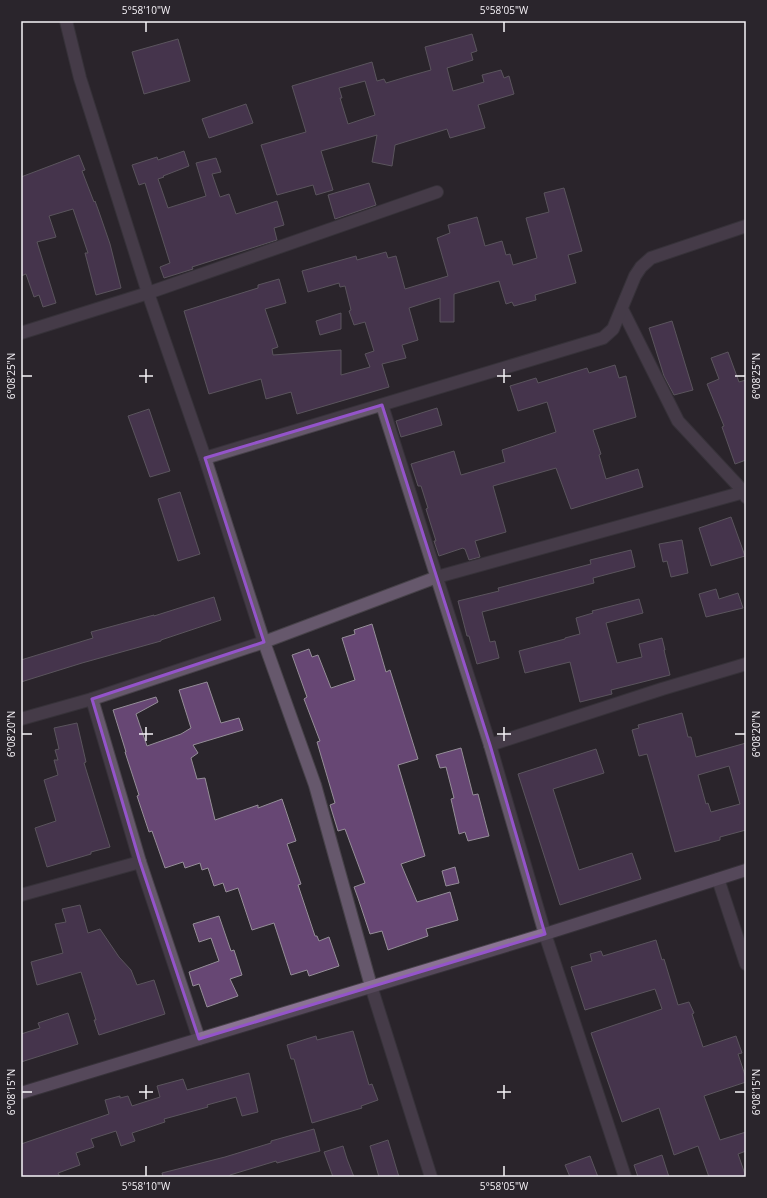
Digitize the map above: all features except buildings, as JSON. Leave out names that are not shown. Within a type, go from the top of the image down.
[{"type":"street","points":[[66,21],[80,78],[148,293],[205,458],[264,642],[315,786],[371,986],[431,1177]]},
{"type":"street","points":[[21,333],[148,293],[437,192]]},
{"type":"street","points":[[205,458],[603,338],[613,329],[635,276],[641,267],[651,258],[746,226]]},
{"type":"street","points":[[21,719],[92,699],[264,642],[437,577],[745,495],[678,421],[622,309]]},
{"type":"street","points":[[382,405],[490,745],[545,934],[625,1177]]},
{"type":"street","points":[[490,745],[662,689],[746,664]]},
{"type":"street","points":[[92,699],[140,862],[199,1039]]},
{"type":"street","points":[[21,895],[140,862]]},
{"type":"street","points":[[21,1093],[545,934],[746,870]]},
{"type":"street","points":[[718,879],[746,964]]},
{"type":"highlighted area","points":[[382,405],[490,745],[545,934],[199,1039],[140,862],[92,699],[264,642],[205,458]]}]
